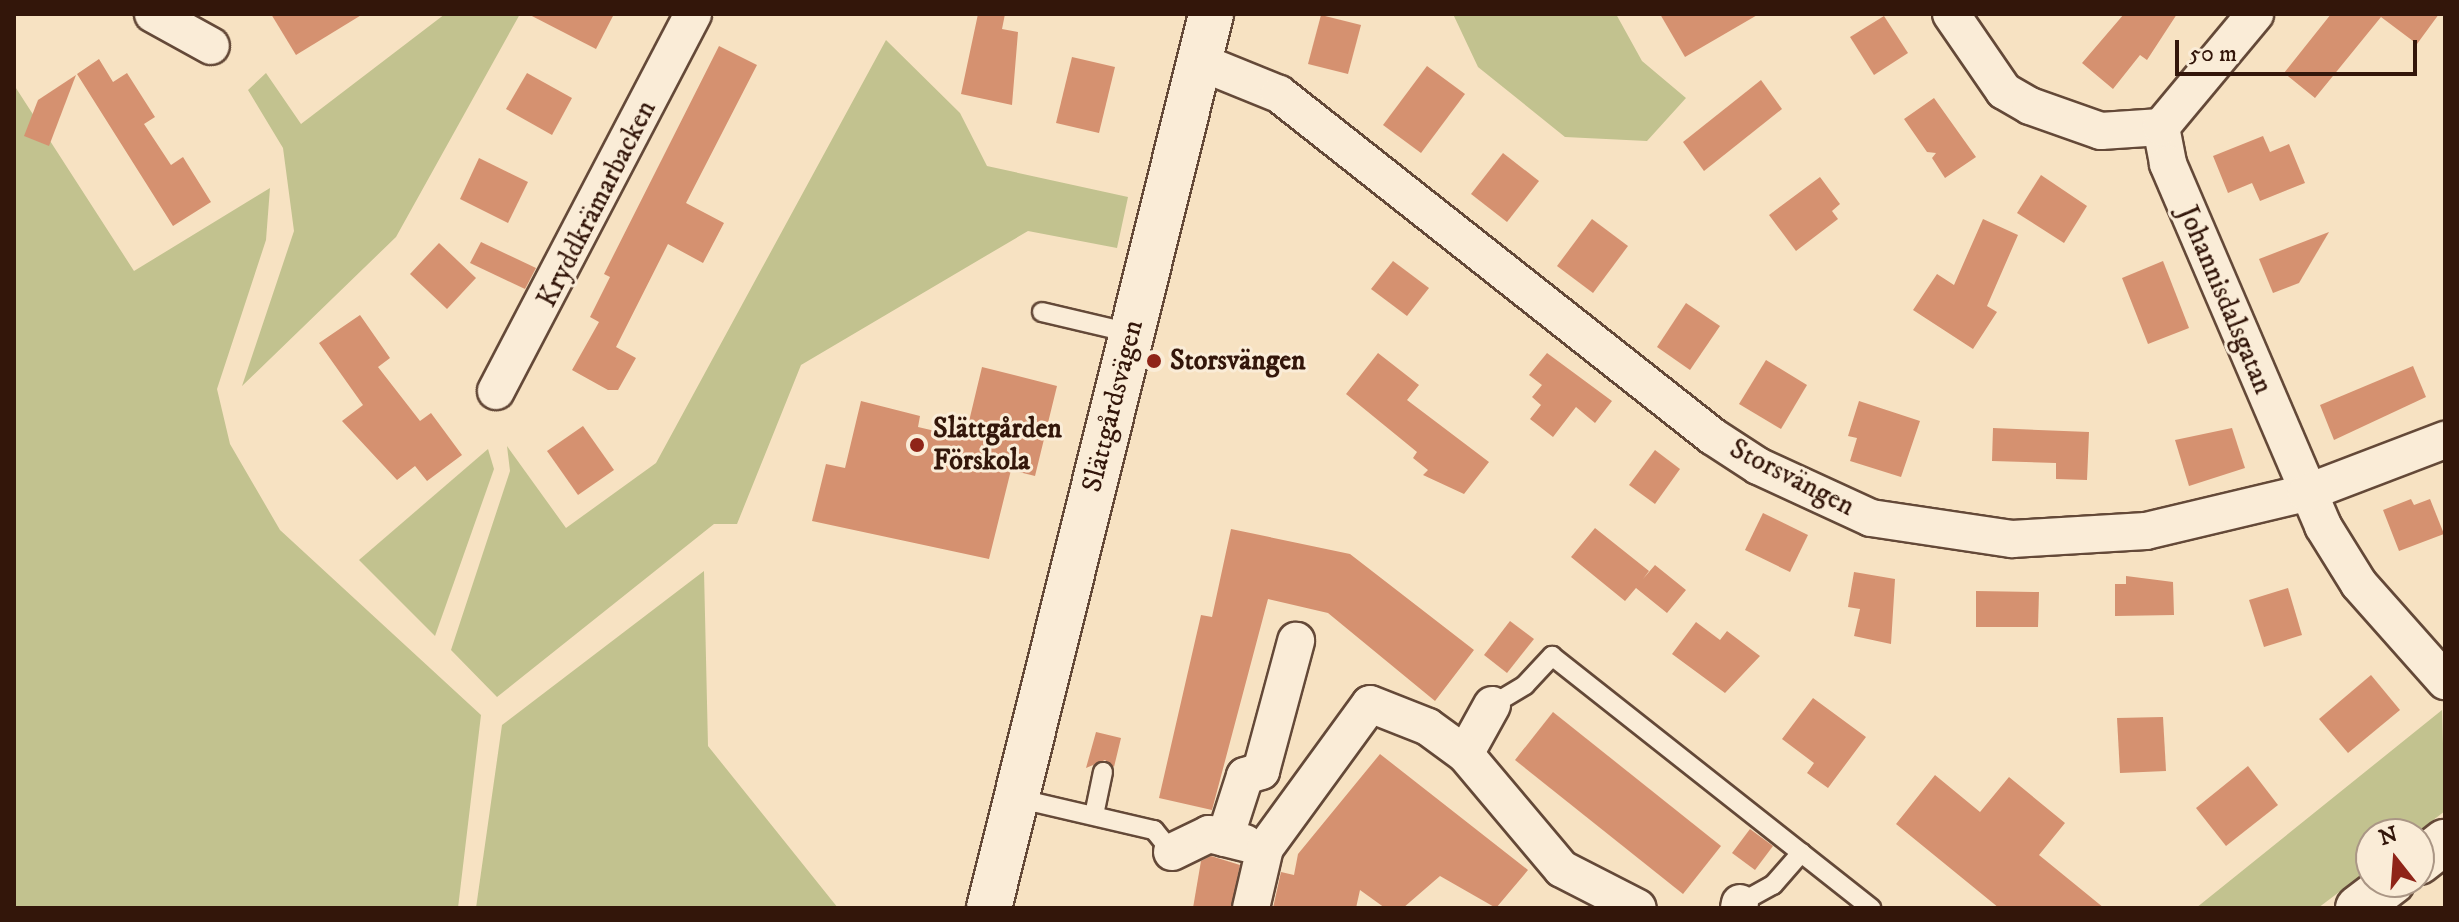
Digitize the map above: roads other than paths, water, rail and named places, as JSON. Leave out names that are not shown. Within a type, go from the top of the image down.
[{"type":"street","points":[[153,14],[211,46]]},
{"type":"street","name":"Kryddkrämarbacken","points":[[496,391],[693,14]]},
{"type":"street","name":"Slättgårdsvägen","points":[[989,908],[1211,14]]},
{"type":"street","points":[[1951,14],[2004,91],[2030,106],[2101,131],[2161,127],[2255,14]]},
{"type":"street","name":"Storsvängen","points":[[1200,62],[1279,94],[1712,436],[1837,505],[1919,529],[2063,538],[2184,525],[2306,493],[2445,440]]},
{"type":"street","name":"Johannisdalsgatan","points":[[2161,127],[2168,164],[2306,493],[2359,584],[2445,681]]},
{"type":"street","points":[[1225,838],[1245,776],[1261,771],[1296,641]]},
{"type":"street","points":[[1251,908],[1265,848],[1370,704],[1428,727],[1465,754],[1562,869],[1638,908]]},
{"type":"street","points":[[1465,754],[1492,705]]},
{"type":"street","points":[[1172,852],[1209,834],[1265,848]]},
{"type":"lane","points":[[1042,312],[1131,333]]},
{"type":"lane","points":[[1492,705],[1525,685],[1552,656],[1871,908]]},
{"type":"lane","points":[[1094,815],[1103,772]]},
{"type":"lane","points":[[1016,798],[1154,830],[1172,852]]},
{"type":"lane","points":[[1739,906],[1773,885],[1801,853]]},
{"type":"place","name":"Storsvängen","points":[[1154,361]]},
{"type":"place","name":"Slättgården Förskola","points":[[917,445]]}]
